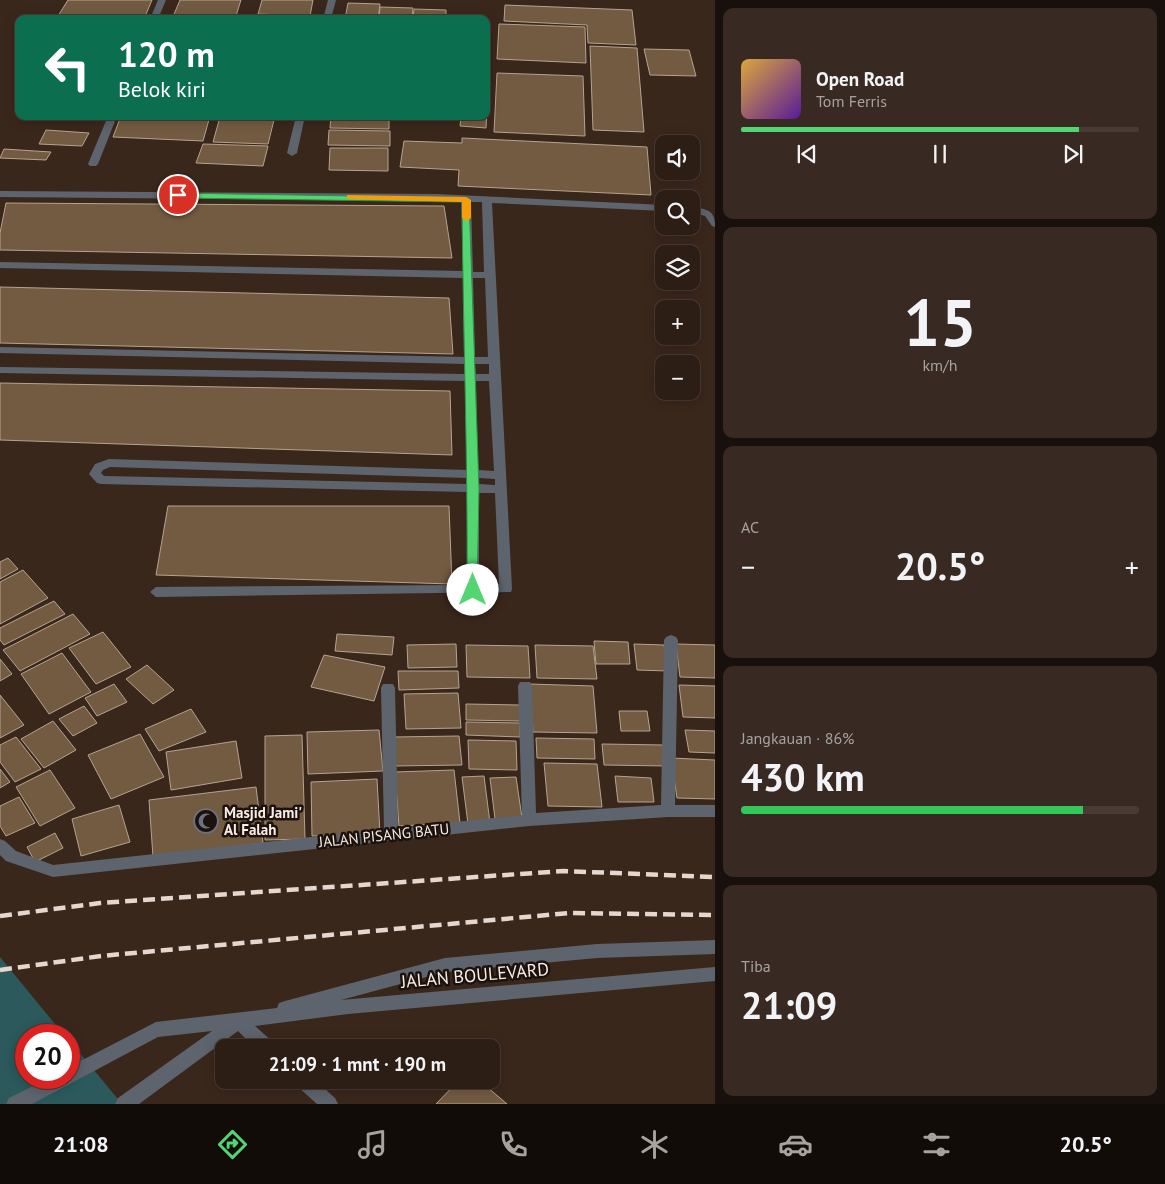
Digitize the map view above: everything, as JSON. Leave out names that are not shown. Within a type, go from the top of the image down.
[{"type":"street","points":[[156,15],[162,0]]},
{"type":"street","points":[[328,15],[332,0]]},
{"type":"street","points":[[94,164],[111,120]]},
{"type":"street","points":[[292,153],[300,120]]},
{"type":"street","points":[[0,194],[487,200],[655,208]]},
{"type":"street","points":[[466,200],[469,377],[474,489],[473,590]]},
{"type":"street","points":[[156,592],[506,589],[502,489],[494,378],[487,200]]},
{"type":"street","points":[[700,212],[708,214],[715,224]]},
{"type":"street","points":[[0,265],[489,275]]},
{"type":"street","points":[[0,350],[494,361]]},
{"type":"street","points":[[0,370],[494,378]]},
{"type":"street","points":[[500,475],[109,463],[100,467],[95,474],[101,480],[502,489]]},
{"type":"street","points":[[668,811],[670,640]]},
{"type":"street","points":[[525,686],[529,820]]},
{"type":"street","points":[[388,688],[391,834]]},
{"type":"street","name":"JALAN PISANG BATU","points":[[0,845],[11,856],[53,871],[529,820],[668,811],[715,811]]},
{"type":"street","points":[[238,1021],[445,965],[597,951],[715,947]]},
{"type":"street","name":"JALAN BOULEVARD","points":[[80,1070],[156,1030],[348,1007],[715,974]]},
{"type":"street","points":[[238,1021],[257,1039]]},
{"type":"street","name":"JALAN BOULEVARD","points":[[124,1104],[164,1077],[238,1021]]},
{"type":"street","points":[[15,1104],[44,1089]]},
{"type":"street","points":[[313,1089],[329,1104]]},
{"type":"water","points":[[0,957],[55,1024],[15,1024],[15,1089],[80,1089],[80,1053],[122,1104],[0,1104]]},
{"type":"building","points":[[68,0],[152,0],[146,15],[59,15]]},
{"type":"building","points":[[180,0],[241,0],[236,15],[174,15]]},
{"type":"building","points":[[262,0],[313,0],[310,15],[258,14]]},
{"type":"building","points":[[348,3],[380,4],[379,15],[346,15]]},
{"type":"building","points":[[505,5],[632,10],[636,45],[588,43],[587,25],[504,21]]},
{"type":"building","points":[[380,7],[413,8],[412,15],[379,15]]},
{"type":"building","points":[[414,9],[446,10],[446,15],[413,15]]},
{"type":"building","points":[[499,24],[585,27],[586,63],[497,59]]},
{"type":"building","points":[[590,46],[637,48],[644,132],[593,130]]},
{"type":"building","points":[[644,49],[689,50],[696,76],[650,75]]},
{"type":"building","points":[[497,73],[583,76],[585,136],[494,132]]},
{"type":"building","points":[[119,120],[209,120],[203,141],[113,137]]},
{"type":"building","points":[[219,120],[274,120],[268,144],[213,142]]},
{"type":"building","points":[[331,120],[389,120],[389,129],[330,128]]},
{"type":"building","points":[[461,120],[486,120],[486,128],[460,126]]},
{"type":"building","points":[[46,130],[89,133],[82,146],[39,144]]},
{"type":"building","points":[[329,130],[390,131],[390,146],[328,145]]},
{"type":"building","points":[[462,138],[647,147],[651,195],[458,186],[459,170],[400,167],[404,141],[462,143]]},
{"type":"building","points":[[203,144],[268,146],[263,166],[196,163]]},
{"type":"building","points":[[330,148],[388,148],[388,171],[329,170]]},
{"type":"building","points":[[4,149],[51,152],[46,160],[0,158]]},
{"type":"building","points":[[6,203],[444,206],[452,258],[0,250],[0,233]]},
{"type":"building","points":[[0,287],[449,298],[453,354],[0,343]]},
{"type":"building","points":[[0,383],[450,391],[452,455],[0,440]]},
{"type":"building","points":[[168,506],[449,506],[452,584],[156,575]]},
{"type":"building","points":[[8,558],[18,569],[0,579],[0,562]]},
{"type":"building","points":[[23,570],[48,598],[0,624],[0,582]]},
{"type":"building","points":[[54,601],[65,614],[4,645],[0,640],[0,628]]},
{"type":"building","points":[[73,614],[90,634],[20,671],[3,650]]},
{"type":"building","points":[[103,632],[131,667],[96,684],[69,648]]},
{"type":"building","points":[[337,634],[394,637],[392,655],[335,651]]},
{"type":"building","points":[[594,641],[628,642],[630,664],[596,664]]},
{"type":"building","points":[[456,644],[457,667],[408,668],[407,645]]},
{"type":"building","points":[[634,644],[664,645],[668,671],[637,670]]},
{"type":"building","points":[[676,644],[715,645],[715,678],[680,677]]},
{"type":"building","points":[[466,645],[528,646],[530,678],[467,677]]},
{"type":"building","points":[[535,645],[593,646],[597,679],[537,678]]},
{"type":"building","points":[[62,653],[91,692],[49,714],[21,674]]},
{"type":"building","points":[[324,655],[385,667],[374,701],[311,687]]},
{"type":"building","points":[[0,659],[12,674],[0,681]]},
{"type":"building","points":[[147,665],[174,690],[153,704],[126,679]]},
{"type":"building","points":[[398,671],[458,671],[459,688],[399,690]]},
{"type":"building","points":[[114,684],[127,702],[97,716],[85,698]]},
{"type":"building","points":[[530,684],[593,686],[597,733],[533,732]]},
{"type":"building","points":[[679,685],[715,686],[715,718],[683,717]]},
{"type":"building","points":[[458,693],[461,728],[406,729],[404,694]]},
{"type":"building","points":[[0,695],[24,725],[0,738]]},
{"type":"building","points":[[466,704],[520,705],[520,721],[466,720]]},
{"type":"building","points":[[84,706],[97,723],[73,736],[59,719]]},
{"type":"building","points":[[191,709],[206,732],[159,751],[145,729]]},
{"type":"building","points":[[619,711],[647,711],[650,731],[621,731]]},
{"type":"building","points":[[53,721],[76,750],[44,768],[21,739]]},
{"type":"building","points":[[466,722],[520,723],[520,737],[466,735]]},
{"type":"building","points":[[379,730],[383,771],[308,774],[307,732]]},
{"type":"building","points":[[685,730],[715,731],[715,753],[689,752]]},
{"type":"building","points":[[140,734],[164,777],[111,799],[88,755]]},
{"type":"building","points":[[302,735],[305,839],[265,840],[265,736]]},
{"type":"building","points":[[459,736],[462,765],[394,766],[393,737]]},
{"type":"building","points":[[16,737],[41,769],[15,782],[0,762],[0,745]]},
{"type":"building","points":[[536,738],[594,739],[595,759],[537,758]]},
{"type":"building","points":[[468,740],[516,741],[517,770],[469,769]]},
{"type":"building","points":[[236,741],[242,778],[171,790],[166,752]]},
{"type":"building","points":[[602,744],[665,745],[667,766],[604,765]]},
{"type":"building","points":[[671,758],[715,760],[715,799],[677,798]]},
{"type":"building","points":[[544,763],[597,764],[602,807],[548,806]]},
{"type":"building","points":[[0,769],[10,782],[0,788]]},
{"type":"building","points":[[50,770],[75,808],[40,826],[16,787]]},
{"type":"building","points":[[454,770],[460,823],[399,826],[395,772]]},
{"type":"building","points":[[484,776],[490,823],[468,824],[462,777]]},
{"type":"building","points":[[615,776],[651,778],[654,802],[618,802]]},
{"type":"building","points":[[516,777],[522,818],[495,819],[490,778]]},
{"type":"building","points":[[377,779],[380,834],[312,836],[311,782]]},
{"type":"building","name":"Masjid Jami' Al Falah","points":[[256,787],[263,843],[153,857],[149,800]]},
{"type":"building","points":[[19,797],[35,823],[6,836],[0,826],[0,806]]},
{"type":"building","points":[[119,805],[130,842],[81,856],[72,819]]},
{"type":"building","points":[[55,833],[63,848],[35,862],[27,847]]},
{"type":"building","points":[[450,1089],[490,1089],[507,1104],[436,1104]]},
{"type":"railway","points":[[0,916],[100,903],[563,871],[715,877]]},
{"type":"railway","points":[[0,970],[101,956],[569,913],[715,915]]},
{"type":"slow traffic","points":[[350,197],[466,200],[467,218]]},
{"type":"place","name":"Masjid Jami' Al Falah","points":[[206,821]]},
{"type":"route","points":[[178,195],[466,200],[469,377],[474,489],[473,590]]}]
